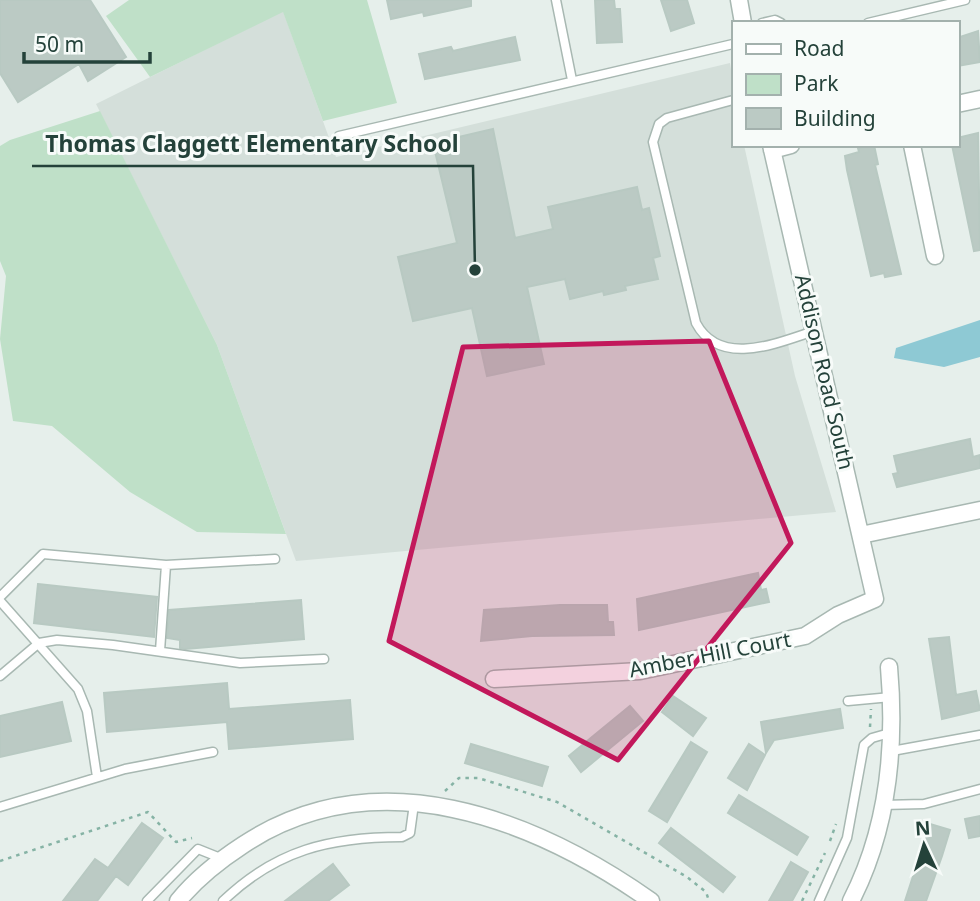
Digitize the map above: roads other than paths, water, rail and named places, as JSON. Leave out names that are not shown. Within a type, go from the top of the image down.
[{"type":"street","points":[[739,0],[743,21]]},
{"type":"street","points":[[959,104],[980,99]]},
{"type":"street","points":[[912,147],[935,256]]},
{"type":"street","name":"Addison Road South","points":[[772,148],[875,599]]},
{"type":"street","points":[[861,535],[980,510]]},
{"type":"street","name":"Amber Hill Court","points":[[494,679],[652,669],[805,636],[838,615],[875,599]]},
{"type":"street","points":[[850,901],[866,865],[882,805],[892,751],[888,667]]},
{"type":"street","points":[[178,901],[223,859],[257,835],[316,810],[363,803],[414,804],[470,812],[548,839],[650,901]]},
{"type":"lane","points":[[556,0],[572,80]]},
{"type":"lane","points":[[876,21],[965,0]]},
{"type":"lane","points":[[340,136],[732,44]]},
{"type":"lane","points":[[732,100],[667,118],[659,124],[653,142],[696,323],[701,332],[714,343],[731,349],[772,344],[814,331]]},
{"type":"lane","points":[[97,777],[92,733],[82,696],[0,599],[43,555],[166,565],[275,559]]},
{"type":"lane","points":[[160,651],[166,565]]},
{"type":"lane","points":[[0,676],[39,643],[57,640],[240,663],[324,659]]},
{"type":"lane","points":[[848,701],[891,697]]},
{"type":"lane","points":[[819,901],[847,838],[864,745],[872,738],[893,732]]},
{"type":"lane","points":[[892,751],[980,735]]},
{"type":"lane","points":[[0,807],[97,777],[213,752]]},
{"type":"lane","points":[[882,805],[925,804],[980,789]]},
{"type":"lane","points":[[223,901],[267,866],[300,850],[337,840],[402,837],[410,833],[414,804]]},
{"type":"lane","points":[[147,901],[198,849],[223,859]]},
{"type":"water","points":[[980,320],[980,357],[944,367],[894,358],[896,348]]},
{"type":"place","name":"Thomas Claggett Elementary School","points":[[475,270]]}]
